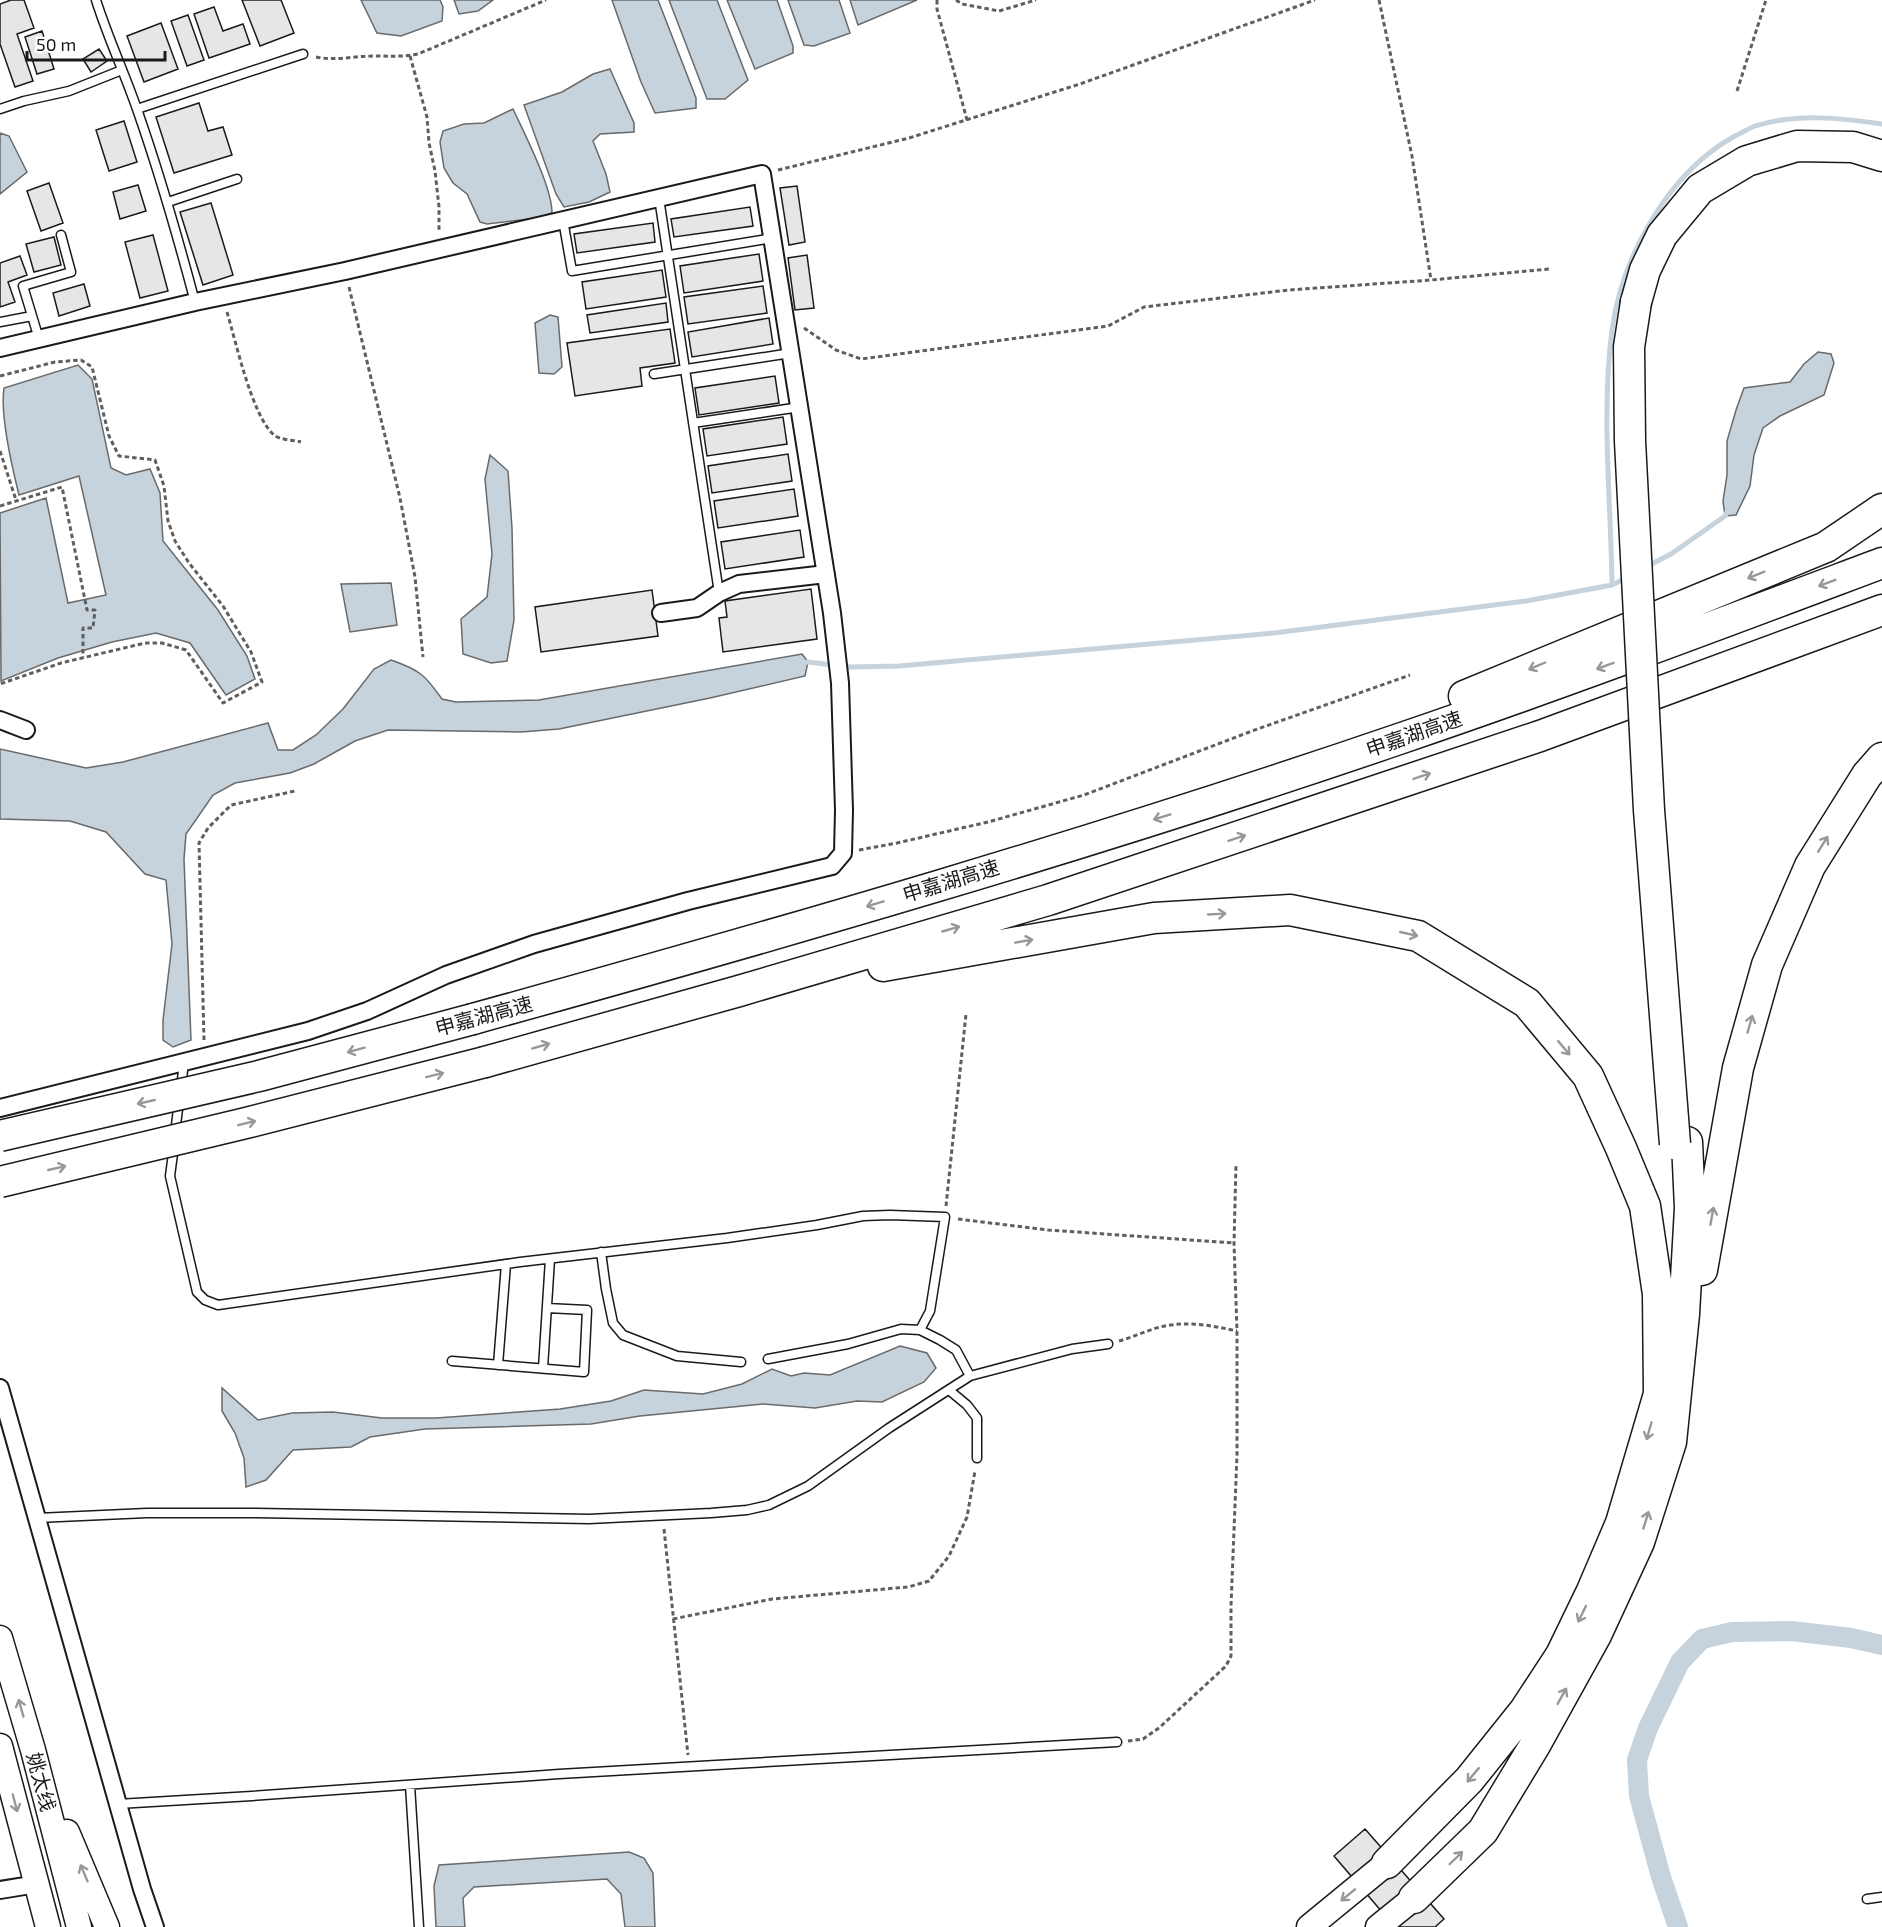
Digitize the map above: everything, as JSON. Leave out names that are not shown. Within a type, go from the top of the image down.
[{"type":"highway","points":[[1667,1395],[1684,1314],[1690,1208],[1681,1143],[1644,427],[1645,270],[1662,235],[1700,189],[1747,161],[1797,146],[1853,147],[1882,156]]},
{"type":"highway","points":[[1643,304],[1664,259],[1693,214],[1727,187],[1770,167],[1812,162],[1861,165],[1882,174]]},
{"type":"highway","points":[[1210,802],[1826,547],[1882,509]]},
{"type":"highway","name":"申嘉湖高速","points":[[0,1136],[259,1076],[727,949],[1210,802],[1433,727],[1882,563]]},
{"type":"highway","points":[[0,1182],[246,1123],[485,1062],[739,991],[1048,900],[1540,736],[1882,609]]},
{"type":"highway","points":[[1387,1863],[1469,1780],[1525,1710],[1561,1655],[1592,1591],[1621,1523],[1667,1395],[1710,1229],[1738,1068],[1767,965],[1810,866],[1867,775],[1882,758]]},
{"type":"highway","points":[[739,991],[1154,918],[1290,910],[1418,936],[1527,1003],[1588,1076],[1622,1148],[1645,1206],[1658,1294],[1671,1442],[1639,1542],[1596,1635],[1535,1745],[1483,1832],[1413,1898]]},
{"type":"main road","name":"姚太线","points":[[0,1638],[33,1750],[79,1927]]},
{"type":"main road","name":"姚太线","points":[[0,1746],[48,1927]]},
{"type":"main road","points":[[33,1750],[107,1927]]},
{"type":"main road","points":[[1309,1927],[1387,1863]]},
{"type":"main road","points":[[1378,1927],[1413,1898]]},
{"type":"street","points":[[0,348],[762,174],[792,353],[837,659],[840,683],[844,810],[843,853],[832,866],[688,901],[534,944],[446,975],[367,1011],[308,1031],[0,1108]]},
{"type":"street","points":[[661,613],[697,608],[719,593],[739,584],[826,574]]},
{"type":"street","points":[[0,720],[26,730]]},
{"type":"street","points":[[0,1388],[2,1405],[37,1518],[154,1927]]},
{"type":"street","points":[[0,1890],[37,1884]]},
{"type":"lane","points":[[96,0],[137,109],[168,202],[195,302]]},
{"type":"lane","points":[[137,109],[303,54]]},
{"type":"lane","points":[[0,109],[69,91],[122,70]]},
{"type":"lane","points":[[168,202],[237,179]]},
{"type":"lane","points":[[659,198],[719,593]]},
{"type":"lane","points":[[563,220],[572,271],[773,238]]},
{"type":"lane","points":[[39,339],[23,286],[71,272],[61,235]]},
{"type":"lane","points":[[0,322],[32,316]]},
{"type":"lane","points":[[654,374],[792,353]]},
{"type":"lane","points":[[693,423],[800,407]]},
{"type":"lane","points":[[184,1062],[170,1176],[197,1293],[205,1300],[218,1305],[550,1258],[739,1236],[863,1216],[945,1217],[930,1311],[920,1330]]},
{"type":"lane","points":[[601,1252],[613,1323],[623,1335],[677,1356],[741,1362]]},
{"type":"lane","points":[[543,1368],[550,1258]]},
{"type":"lane","points":[[498,1365],[506,1264]]},
{"type":"lane","points":[[452,1361],[584,1372],[588,1310],[547,1308]]},
{"type":"lane","points":[[768,1359],[848,1344],[901,1329],[920,1330],[956,1350],[970,1376]]},
{"type":"lane","points":[[37,1518],[147,1513],[589,1519],[738,1511],[769,1505],[808,1486],[889,1428],[970,1376],[1072,1349],[1108,1344]]},
{"type":"lane","points":[[949,1390],[967,1405],[977,1418],[978,1458]]},
{"type":"lane","points":[[118,1804],[689,1766],[1117,1742]]},
{"type":"lane","points":[[410,1785],[419,1927]]},
{"type":"lane","points":[[1867,1899],[1882,1897]]},
{"type":"path","points":[[303,54],[320,58],[410,56],[546,0]]},
{"type":"path","points":[[937,0],[937,9],[967,120]]},
{"type":"path","points":[[956,0],[962,4],[999,12],[1036,0]]},
{"type":"path","points":[[762,174],[909,138],[967,120],[1080,84],[1315,0]]},
{"type":"path","points":[[1379,0],[1412,156],[1431,280]]},
{"type":"path","points":[[1737,91],[1766,1],[1760,0]]},
{"type":"path","points":[[410,56],[427,117],[429,143],[435,171],[438,249]]},
{"type":"path","points":[[788,330],[806,327],[836,350],[861,359],[1108,326],[1144,307],[1289,290],[1549,269]]},
{"type":"path","points":[[345,271],[400,498],[415,577],[423,657]]},
{"type":"path","points":[[223,296],[251,393],[264,422],[276,436],[301,442]]},
{"type":"path","points":[[0,376],[55,362],[81,360],[92,367],[109,436],[119,456],[155,460],[164,486],[168,521],[175,541],[189,563],[223,606],[251,652],[262,682],[223,703],[186,650],[162,643],[145,643],[61,663],[0,684]]},
{"type":"path","points":[[0,451],[16,501]]},
{"type":"path","points":[[0,506],[62,487],[83,595],[87,610],[94,610],[93,628],[83,628],[83,657]]},
{"type":"path","points":[[843,853],[988,822],[1084,795],[1252,730],[1410,675]]},
{"type":"path","points":[[205,1057],[199,843],[208,828],[231,805],[295,790]]},
{"type":"path","points":[[966,1014],[945,1217],[1048,1230],[1234,1244]]},
{"type":"path","points":[[1117,1742],[1143,1739],[1159,1728],[1226,1666],[1231,1656],[1237,1455],[1234,1244],[1236,1164]]},
{"type":"path","points":[[1108,1344],[1165,1326],[1190,1324],[1237,1331]]},
{"type":"path","points":[[673,1619],[772,1599],[908,1587],[928,1581],[949,1556],[967,1517],[978,1458]]},
{"type":"path","points":[[662,1515],[689,1766]]},
{"type":"shaded area","points":[[361,0],[440,0],[443,7],[442,21],[401,36],[377,33]]},
{"type":"shaded area","points":[[454,0],[493,0],[478,11],[459,14]]},
{"type":"shaded area","points":[[612,0],[658,0],[696,98],[696,108],[655,113],[641,82]]},
{"type":"shaded area","points":[[669,0],[717,0],[748,80],[725,99],[707,99]]},
{"type":"shaded area","points":[[727,0],[777,0],[793,46],[793,53],[755,69]]},
{"type":"shaded area","points":[[788,0],[839,0],[850,33],[814,46],[804,45]]},
{"type":"shaded area","points":[[850,0],[917,0],[858,25]]},
{"type":"shaded area","points":[[610,69],[634,123],[634,132],[600,134],[593,141],[606,174],[610,192],[589,202],[564,207],[556,194],[524,105],[562,92],[593,74]]},
{"type":"shaded area","points":[[513,109],[548,189],[552,213],[537,218],[487,224],[480,222],[467,194],[453,183],[444,168],[440,142],[443,131],[464,124],[484,123]]},
{"type":"shaded area","points":[[0,133],[9,136],[27,172],[0,194]]},
{"type":"shaded area","points":[[550,315],[558,317],[562,367],[554,374],[539,373],[535,323]]},
{"type":"shaded area","points":[[1818,352],[1831,354],[1834,363],[1824,395],[1780,416],[1763,428],[1754,455],[1750,486],[1736,515],[1725,516],[1723,501],[1727,475],[1727,441],[1744,388],[1790,382],[1804,364]]},
{"type":"shaded area","points":[[78,365],[92,379],[111,468],[126,475],[150,469],[160,493],[163,541],[218,610],[247,656],[255,679],[226,695],[190,643],[156,633],[112,642],[58,658],[1,681],[0,513],[46,498],[68,603],[106,595],[79,476],[19,495],[5,426],[4,388]]},
{"type":"shaded area","points":[[490,455],[508,471],[514,620],[507,661],[491,663],[463,654],[461,619],[487,597],[492,554],[485,479]]},
{"type":"shaded area","points":[[391,583],[397,625],[350,632],[341,584]]},
{"type":"shaded area","points":[[802,654],[808,662],[805,676],[559,729],[521,732],[388,730],[355,741],[314,764],[290,773],[235,783],[213,795],[186,834],[184,859],[191,1040],[173,1047],[163,1040],[163,1020],[172,944],[166,880],[145,874],[106,832],[70,821],[0,819],[0,749],[86,768],[123,762],[268,723],[278,750],[293,750],[316,735],[343,709],[374,669],[391,660],[421,674],[442,699],[456,702],[539,700]]},
{"type":"shaded area","points":[[900,1346],[927,1353],[936,1368],[924,1382],[882,1402],[857,1401],[815,1408],[763,1404],[640,1416],[591,1424],[425,1429],[370,1437],[351,1447],[293,1450],[266,1480],[246,1487],[244,1458],[235,1433],[222,1411],[222,1388],[258,1420],[292,1413],[333,1412],[382,1418],[436,1418],[560,1409],[611,1401],[644,1390],[703,1394],[742,1384],[772,1369],[791,1376],[804,1373],[830,1375]]},
{"type":"shaded area","points":[[629,1852],[644,1858],[653,1873],[655,1927],[625,1927],[621,1894],[607,1879],[474,1887],[463,1898],[465,1927],[436,1927],[434,1886],[439,1865]]},
{"type":"building","points":[[11,0],[24,0],[34,28],[17,34],[33,81],[15,87],[0,44],[0,4]]},
{"type":"building","points":[[242,0],[281,0],[294,33],[260,46]]},
{"type":"building","points":[[214,7],[223,31],[243,24],[250,44],[209,58],[194,14]]},
{"type":"building","points":[[188,15],[204,60],[187,66],[171,21]]},
{"type":"building","points":[[161,23],[178,69],[144,82],[127,36]]},
{"type":"building","points":[[42,31],[54,69],[37,74],[25,37]]},
{"type":"building","points":[[99,49],[107,61],[91,72],[83,59]]},
{"type":"building","points":[[199,103],[208,131],[223,127],[232,155],[174,173],[156,117]]},
{"type":"building","points":[[124,121],[137,162],[109,171],[96,130]]},
{"type":"building","points":[[49,183],[63,223],[41,231],[27,191]]},
{"type":"building","points":[[138,185],[146,211],[120,219],[113,192]]},
{"type":"building","points":[[797,186],[805,242],[789,245],[780,188]]},
{"type":"building","points":[[211,203],[233,275],[203,285],[180,212]]},
{"type":"building","points":[[750,207],[753,226],[674,237],[671,219]]},
{"type":"building","points":[[653,223],[655,242],[577,253],[574,234]]},
{"type":"building","points":[[153,235],[168,291],[140,298],[125,242]]},
{"type":"building","points":[[54,237],[61,265],[34,272],[26,244]]},
{"type":"building","points":[[759,254],[763,281],[684,293],[680,266]]},
{"type":"building","points":[[807,255],[814,308],[795,310],[788,258]]},
{"type":"building","points":[[20,256],[27,275],[8,282],[15,302],[0,307],[0,263]]},
{"type":"building","points":[[662,270],[666,297],[586,309],[582,282]]},
{"type":"building","points":[[84,284],[90,306],[59,316],[53,293]]},
{"type":"building","points":[[763,286],[767,313],[688,324],[684,297]]},
{"type":"building","points":[[666,303],[668,322],[590,333],[587,315]]},
{"type":"building","points":[[769,318],[773,344],[692,357],[688,332]]},
{"type":"building","points":[[670,329],[675,363],[640,368],[642,386],[575,396],[567,343]]},
{"type":"building","points":[[775,376],[779,403],[699,415],[695,388]]},
{"type":"building","points":[[783,417],[787,444],[707,456],[703,429]]},
{"type":"building","points":[[788,454],[792,481],[712,493],[708,466]]},
{"type":"building","points":[[794,489],[798,516],[718,528],[714,501]]},
{"type":"building","points":[[800,530],[804,557],[725,569],[721,542]]},
{"type":"building","points":[[811,589],[817,639],[723,652],[719,618],[727,617],[725,601]]},
{"type":"building","points":[[652,590],[658,636],[541,652],[535,607]]},
{"type":"building","points":[[1365,1829],[1444,1919],[1435,1927],[1395,1927],[1334,1856]]},
{"type":"waterway","points":[[1612,585],[1607,424],[1612,330],[1617,302],[1626,274],[1652,219],[1689,171],[1711,152],[1753,127],[1787,119],[1803,118],[1882,124]]},
{"type":"waterway","points":[[1646,567],[1671,554],[1725,516],[1727,512]]},
{"type":"waterway","points":[[801,663],[850,667],[899,666],[1274,633],[1526,601],[1612,585],[1628,577]]},
{"type":"waterway","points":[[1678,1927],[1661,1877],[1639,1796],[1637,1760],[1648,1728],[1680,1662],[1702,1639],[1732,1632],[1791,1631],[1851,1638],[1882,1645]]}]
